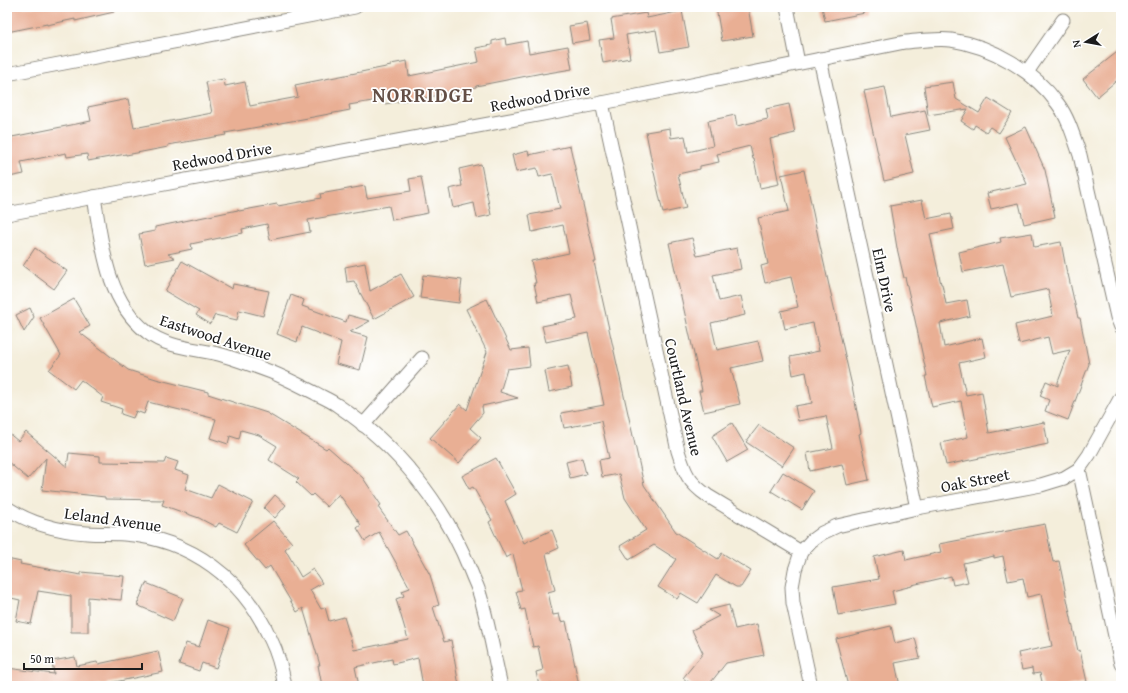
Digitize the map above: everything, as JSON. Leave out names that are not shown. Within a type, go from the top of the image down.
[{"type":"street","points":[[7,74],[355,7]]},
{"type":"street","points":[[787,7],[798,63]]},
{"type":"street","points":[[1027,72],[1063,20]]},
{"type":"street","name":"Redwood Drive","points":[[7,214],[602,103],[905,42],[950,40],[971,44],[1009,60],[1027,72],[1059,105],[1071,128],[1080,154],[1121,327]]},
{"type":"street","name":"Elm Drive","points":[[820,59],[917,508]]},
{"type":"street","name":"Courtland Avenue","points":[[602,103],[678,451],[683,466],[689,478],[697,488],[801,552]]},
{"type":"street","name":"Eastwood Avenue","points":[[94,197],[104,257],[109,277],[131,317],[147,333],[166,342],[222,355],[248,363],[279,375],[336,404],[388,446],[411,471],[450,527],[466,558],[480,594],[501,686]]},
{"type":"street","points":[[363,425],[422,358]]},
{"type":"street","name":"Oak Street","points":[[801,552],[822,532],[837,526],[917,508],[1042,485],[1064,478],[1079,469],[1093,449],[1121,397]]},
{"type":"street","points":[[1079,469],[1117,627],[1121,664]]},
{"type":"street","name":"Leland Avenue","points":[[7,508],[21,516],[48,527],[87,533],[142,536],[183,549],[208,562],[237,587],[250,602],[262,620],[272,640],[286,686]]},
{"type":"street","points":[[801,552],[795,570],[792,587],[793,603],[811,686]]},
{"type":"building","points":[[7,7],[114,7],[114,12],[75,21],[75,19],[7,32]]},
{"type":"building","points":[[716,7],[748,7],[753,36],[722,41]]},
{"type":"building","points":[[822,7],[865,7],[865,13],[825,21]]},
{"type":"building","points":[[682,11],[689,47],[660,52],[656,30],[626,35],[630,58],[603,63],[599,40],[614,38],[611,19],[646,13],[647,18]]},
{"type":"building","points":[[587,23],[590,40],[572,43],[569,26]]},
{"type":"building","points":[[505,38],[506,45],[527,41],[529,53],[568,46],[572,69],[542,73],[476,86],[425,98],[385,104],[384,99],[349,105],[350,110],[225,133],[226,135],[168,145],[168,147],[126,155],[88,161],[87,154],[67,157],[66,153],[21,162],[24,174],[9,177],[7,168],[7,138],[91,121],[88,107],[128,99],[134,128],[212,113],[206,82],[224,79],[225,86],[245,82],[250,106],[298,97],[295,85],[391,66],[391,64],[407,61],[409,76],[479,62],[476,48],[492,45],[492,41]]},
{"type":"building","points":[[1121,49],[1121,77],[1097,97],[1083,79]]},
{"type":"building","points":[[953,82],[956,99],[979,113],[988,98],[1012,113],[999,133],[990,127],[986,132],[975,125],[973,129],[961,121],[968,109],[928,115],[924,86]]},
{"type":"building","points":[[885,87],[891,117],[925,110],[930,130],[905,135],[914,174],[884,181],[864,91]]},
{"type":"building","points":[[789,104],[795,133],[770,139],[779,184],[760,188],[750,146],[717,154],[719,162],[700,166],[700,169],[678,174],[686,208],[663,213],[646,132],[670,128],[671,138],[685,136],[688,152],[713,146],[708,121],[735,115],[737,126],[768,119],[766,109]]},
{"type":"building","points":[[1026,127],[1045,170],[1055,217],[1024,224],[1019,203],[991,209],[987,193],[1027,184],[1005,137]]},
{"type":"building","points":[[570,146],[596,262],[594,262],[644,485],[676,532],[718,559],[722,553],[751,571],[741,587],[736,587],[716,575],[698,603],[681,593],[677,599],[658,587],[676,559],[654,545],[629,560],[620,546],[646,530],[625,498],[619,474],[602,477],[599,460],[609,458],[601,421],[564,428],[561,413],[604,405],[588,333],[546,342],[542,326],[577,319],[571,295],[538,302],[534,283],[536,283],[531,261],[569,253],[563,225],[532,232],[529,215],[560,209],[552,174],[539,177],[537,168],[516,172],[512,155],[528,151],[529,155]]},
{"type":"building","points":[[481,164],[491,215],[477,218],[474,203],[453,208],[449,189],[462,186],[459,169]]},
{"type":"building","points":[[804,170],[852,386],[861,433],[859,434],[869,480],[847,485],[842,464],[810,471],[807,453],[833,448],[826,416],[798,421],[795,406],[812,403],[806,372],[793,375],[790,357],[819,351],[813,323],[785,329],[781,311],[798,307],[791,277],[765,283],[761,266],[768,264],[758,218],[789,211],[781,175]]},
{"type":"building","points":[[421,177],[428,213],[392,220],[389,206],[308,220],[310,232],[270,240],[267,224],[242,229],[243,233],[191,244],[192,249],[168,254],[175,258],[145,264],[139,234],[155,231],[155,227],[238,210],[277,204],[278,206],[321,198],[320,194],[365,186],[367,198],[411,191],[409,179]]},
{"type":"building","points":[[922,200],[926,219],[951,214],[954,229],[930,234],[946,304],[967,300],[970,316],[940,323],[944,347],[982,338],[986,357],[959,363],[966,395],[982,392],[989,433],[1044,422],[1048,444],[946,465],[941,443],[968,437],[961,401],[932,407],[915,320],[897,248],[890,206]]},
{"type":"building","points":[[1032,233],[1034,247],[1061,242],[1078,318],[1080,318],[1089,364],[1068,420],[1045,411],[1049,400],[1040,396],[1046,381],[1058,386],[1058,382],[1070,350],[1052,354],[1048,337],[1019,344],[1015,325],[1053,316],[1048,289],[1011,297],[1003,264],[963,272],[959,252],[1001,242],[1000,238]]},
{"type":"building","points":[[692,238],[697,256],[737,248],[741,269],[713,275],[719,301],[741,296],[745,315],[711,323],[717,350],[758,341],[763,361],[731,368],[740,404],[704,412],[699,391],[702,391],[700,381],[669,243]]},
{"type":"building","points":[[35,248],[67,271],[54,289],[23,266]]},
{"type":"building","points":[[182,261],[232,289],[233,284],[269,291],[263,316],[239,310],[237,320],[215,315],[210,324],[196,315],[199,311],[165,291]]},
{"type":"building","points":[[365,263],[370,291],[401,274],[414,297],[374,319],[354,281],[347,282],[345,267]]},
{"type":"building","points":[[423,275],[462,280],[459,303],[420,298]]},
{"type":"building","points":[[291,295],[304,300],[302,306],[346,322],[348,315],[370,321],[350,332],[368,337],[360,370],[336,364],[341,342],[302,327],[297,342],[277,334]]},
{"type":"building","points":[[74,299],[90,326],[79,332],[128,370],[156,379],[208,392],[208,394],[267,413],[326,449],[328,447],[363,478],[381,505],[378,507],[398,535],[406,531],[430,575],[439,605],[433,607],[444,642],[451,640],[459,686],[423,686],[418,658],[393,664],[392,659],[355,667],[359,686],[322,686],[318,665],[320,665],[303,608],[297,612],[270,566],[265,570],[244,545],[273,521],[292,543],[285,549],[301,577],[313,569],[322,583],[310,590],[321,609],[325,607],[329,621],[344,617],[354,650],[408,639],[396,599],[404,596],[402,591],[410,588],[379,532],[365,541],[357,528],[361,525],[339,494],[327,507],[313,494],[311,496],[296,482],[299,479],[269,460],[277,446],[259,435],[241,430],[239,439],[230,436],[228,444],[210,438],[216,419],[148,402],[144,414],[136,411],[133,418],[121,414],[122,409],[101,402],[103,397],[81,380],[74,389],[49,370],[61,355],[40,318]]},
{"type":"building","points":[[487,299],[511,350],[528,348],[530,366],[507,369],[500,392],[518,398],[482,406],[483,413],[470,428],[481,438],[459,463],[430,438],[460,404],[467,410],[487,352],[466,309]]},
{"type":"building","points":[[30,308],[34,317],[24,332],[16,315]]},
{"type":"building","points":[[568,366],[572,387],[549,392],[545,371]]},
{"type":"building","points":[[732,423],[748,450],[727,462],[712,436]]},
{"type":"building","points":[[759,425],[794,448],[782,466],[746,442]]},
{"type":"building","points":[[7,432],[18,441],[26,432],[67,467],[69,453],[100,456],[100,462],[164,463],[166,458],[178,462],[175,470],[189,475],[185,489],[211,498],[218,484],[253,502],[237,532],[219,523],[216,527],[199,518],[162,505],[164,500],[105,499],[105,497],[42,490],[46,458],[28,479],[7,461]]},
{"type":"building","points":[[496,458],[516,494],[505,501],[524,543],[552,530],[559,548],[546,554],[555,590],[548,592],[553,615],[559,614],[561,622],[566,621],[579,686],[552,686],[552,684],[539,686],[536,672],[543,670],[538,646],[533,647],[525,609],[521,610],[516,591],[522,590],[513,554],[506,558],[489,522],[492,520],[473,487],[469,489],[462,476]]},
{"type":"building","points":[[582,458],[586,474],[570,478],[566,462]]},
{"type":"building","points":[[783,472],[814,491],[802,510],[771,491]]},
{"type":"building","points":[[275,495],[286,505],[275,518],[264,508]]},
{"type":"building","points":[[1045,524],[1053,562],[1059,561],[1078,651],[1080,650],[1087,682],[1067,686],[1043,686],[1040,673],[1033,674],[1032,668],[1022,670],[1018,653],[1052,646],[1041,594],[1027,597],[1023,578],[1008,581],[1003,556],[994,558],[994,556],[963,563],[968,582],[953,585],[951,576],[912,585],[892,591],[895,604],[838,615],[833,587],[879,579],[874,557],[904,550],[906,560],[941,552],[939,544]]},
{"type":"building","points":[[7,559],[21,562],[20,564],[81,575],[81,572],[124,576],[121,600],[88,597],[88,632],[71,632],[71,596],[38,591],[31,624],[16,621],[20,600],[7,597]]},
{"type":"building","points":[[146,583],[183,598],[173,621],[137,605]]},
{"type":"building","points":[[729,605],[735,629],[757,624],[764,655],[726,663],[708,686],[694,686],[683,678],[703,653],[692,630],[719,616],[709,610]]},
{"type":"building","points":[[208,620],[230,628],[216,668],[202,663],[199,671],[179,664],[186,643],[199,647]]},
{"type":"building","points":[[891,626],[895,643],[915,638],[920,658],[895,663],[900,686],[848,686],[836,639]]},
{"type":"building","points":[[158,651],[163,672],[92,686],[7,686],[7,668],[54,674],[52,661],[75,657],[77,666],[97,662],[98,664]]},
{"type":"district","name":"NORRIDGE","points":[[423,94]]}]
